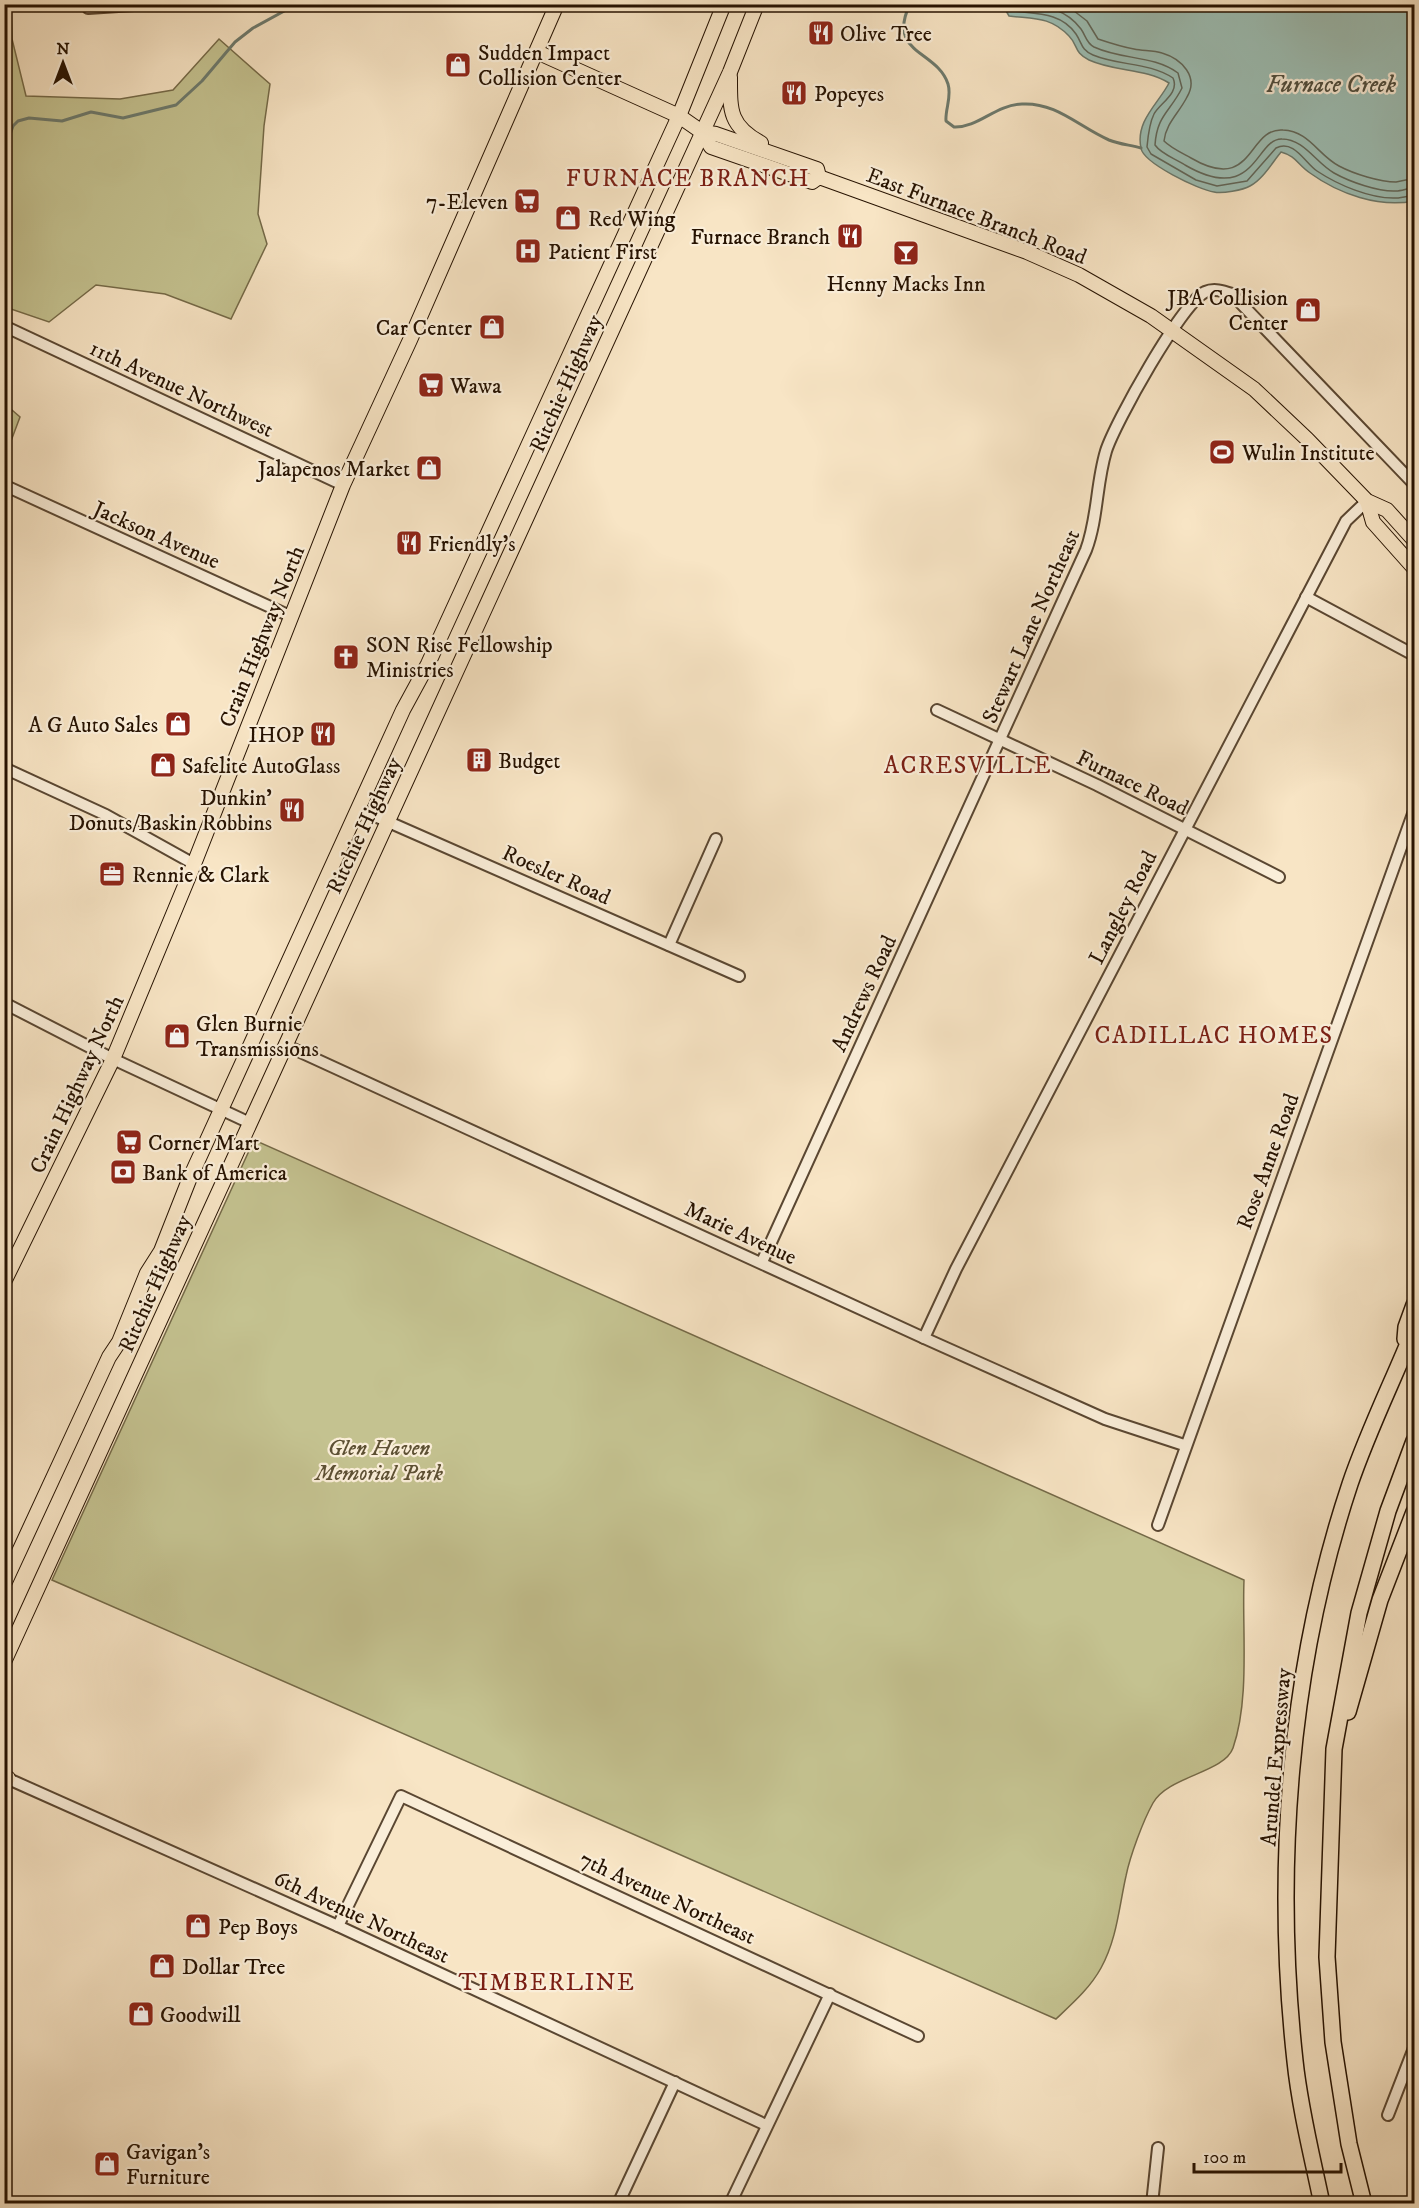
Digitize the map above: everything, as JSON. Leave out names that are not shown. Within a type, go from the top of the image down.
[{"type":"highway","points":[[1405,1351],[1406,1327],[1414,1305]]},
{"type":"highway","name":"Arundel Expressway","points":[[1322,2204],[1295,2063],[1286,1947],[1290,1809],[1295,1751],[1308,1647],[1335,1537],[1351,1483],[1414,1329]]},
{"type":"highway","points":[[1364,2204],[1347,2133],[1333,2042],[1327,1958],[1334,1749],[1359,1613],[1388,1511],[1414,1441]]},
{"type":"highway","points":[[1334,1749],[1355,1692],[1361,1660],[1380,1600],[1414,1512]]},
{"type":"main road","name":"Crain Highway North","points":[[4,1282],[113,1059],[194,864],[343,485],[410,340],[557,4]]},
{"type":"main road","name":"Ritchie Highway","points":[[4,1584],[109,1357],[119,1342],[147,1273],[161,1251],[221,1110],[403,710],[432,654],[679,116],[724,4]]},
{"type":"main road","name":"Ritchie Highway","points":[[4,1662],[730,72],[757,4]]},
{"type":"main road","points":[[537,52],[679,116],[702,132]]},
{"type":"main road","points":[[730,72],[732,114],[740,130],[794,161]]},
{"type":"main road","name":"East Furnace Branch Road","points":[[702,132],[716,134],[817,169],[819,177]]},
{"type":"main road","name":"East Furnace Branch Road","points":[[702,132],[711,147],[812,182],[819,177]]},
{"type":"main road","name":"East Furnace Branch Road","points":[[819,177],[969,229],[1035,255],[1101,287],[1173,330],[1272,405],[1367,501],[1387,510],[1414,540]]},
{"type":"main road","name":"East Furnace Branch Road","points":[[1367,501],[1373,522],[1414,568]]},
{"type":"street","points":[[88,8],[149,4]]},
{"type":"street","name":"Stewart Lane Northeast","points":[[1000,741],[1095,527],[1101,472],[1114,431],[1173,330],[1196,299],[1207,291],[1219,290],[1232,294],[1414,484]]},
{"type":"street","name":"11th Avenue Northwest","points":[[4,326],[343,485]]},
{"type":"street","name":"Jackson Avenue","points":[[8,487],[290,616]]},
{"type":"street","name":"Langley Road","points":[[924,1338],[956,1269],[1346,521],[1367,501]]},
{"type":"street","points":[[1306,597],[1414,655]]},
{"type":"street","name":"Furnace Road","points":[[937,710],[1097,785],[1279,877]]},
{"type":"street","name":"Andrews Road","points":[[762,1262],[1000,741]]},
{"type":"street","points":[[4,768],[106,815],[194,864]]},
{"type":"street","name":"Roesler Road","points":[[359,809],[739,976]]},
{"type":"street","name":"Rose Anne Road","points":[[1158,1525],[1184,1445],[1414,811]]},
{"type":"street","points":[[669,945],[716,839]]},
{"type":"street","points":[[4,1003],[113,1059],[250,1122]]},
{"type":"street","name":"Marie Avenue","points":[[285,1045],[1105,1419],[1184,1445]]},
{"type":"street","name":"6th Avenue Northeast","points":[[6,1778],[338,1926],[766,2125]]},
{"type":"street","name":"7th Avenue Northeast","points":[[338,1926],[401,1796],[918,2036]]},
{"type":"street","points":[[730,2204],[830,1994]]},
{"type":"street","points":[[1388,2115],[1414,2048]]},
{"type":"street","points":[[618,2204],[675,2082]]},
{"type":"street","points":[[1152,2204],[1158,2148]]},
{"type":"green space","points":[[5,4],[11,5],[12,39],[26,96],[120,99],[173,90],[219,39],[270,84],[264,126],[258,214],[267,244],[231,319],[165,294],[96,285],[49,322],[5,307]]},
{"type":"green space","points":[[5,404],[20,417],[5,457]]},
{"type":"green space","name":"Glen Haven Memorial Park","points":[[254,1140],[1244,1580],[1242,1708],[1233,1748],[1228,1756],[1219,1763],[1171,1787],[1160,1794],[1153,1803],[1130,1859],[1114,1934],[1106,1957],[1097,1975],[1086,1989],[1056,2019],[52,1580]]},
{"type":"water","name":"Furnace Creek","points":[[1002,4],[1414,5],[1414,201],[1387,203],[1346,193],[1321,181],[1297,161],[1281,152],[1259,179],[1243,189],[1218,192],[1185,181],[1151,161],[1141,148],[1141,129],[1169,83],[1150,75],[1109,67],[1089,60],[1078,52],[1072,39],[1055,25],[1041,20],[1009,16]]},
{"type":"waterway","points":[[4,151],[13,126],[18,121],[29,118],[62,121],[91,112],[123,118],[176,105],[202,81],[235,42],[253,28],[297,4]]},
{"type":"waterway","points":[[910,4],[904,20],[904,33],[916,50],[942,73],[948,84],[946,121],[954,127],[971,124],[1012,105],[1034,104],[1057,111],[1109,140],[1141,148]]},
{"type":"place","name":"Olive Tree","points":[[821,33]]},
{"type":"place","name":"Sudden Impact Collision Center","points":[[458,65]]},
{"type":"place","name":"Popeyes","points":[[794,93]]},
{"type":"place","name":"7-Eleven","points":[[527,201]]},
{"type":"place","name":"Red Wing","points":[[568,218]]},
{"type":"place","name":"Furnace Branch","points":[[850,236]]},
{"type":"place","name":"Patient First","points":[[528,251]]},
{"type":"place","name":"Henny Macks Inn","points":[[906,253]]},
{"type":"place","name":"JBA Collision Center","points":[[1308,310]]},
{"type":"place","name":"Car Center","points":[[492,327]]},
{"type":"place","name":"Wawa","points":[[431,385]]},
{"type":"place","name":"Wulin Institute","points":[[1222,452]]},
{"type":"place","name":"Jalapenos Market","points":[[429,468]]},
{"type":"place","name":"Friendly's","points":[[409,543]]},
{"type":"place","name":"SON Rise Fellowship Ministries","points":[[346,657]]},
{"type":"place","name":"A G Auto Sales","points":[[178,724]]},
{"type":"place","name":"IHOP","points":[[323,734]]},
{"type":"place","name":"Budget","points":[[479,760]]},
{"type":"place","name":"Safelite AutoGlass","points":[[163,765]]},
{"type":"place","name":"Dunkin' Donuts/Baskin Robbins","points":[[292,810]]},
{"type":"place","name":"Rennie & Clark","points":[[112,874]]},
{"type":"place","name":"Glen Burnie Transmissions","points":[[177,1036]]},
{"type":"place","name":"Corner Mart","points":[[129,1142]]},
{"type":"place","name":"Bank of America","points":[[123,1172]]},
{"type":"place","name":"Pep Boys","points":[[198,1926]]},
{"type":"place","name":"Dollar Tree","points":[[162,1966]]},
{"type":"place","name":"Goodwill","points":[[141,2014]]},
{"type":"place","name":"Gavigan's Furniture","points":[[107,2164]]},
{"type":"district","name":"FURNACE BRANCH","points":[[688,178]]},
{"type":"district","name":"ACRESVILLE","points":[[968,765]]},
{"type":"district","name":"CADILLAC HOMES","points":[[1214,1035]]},
{"type":"district","name":"TIMBERLINE","points":[[547,1982]]}]
